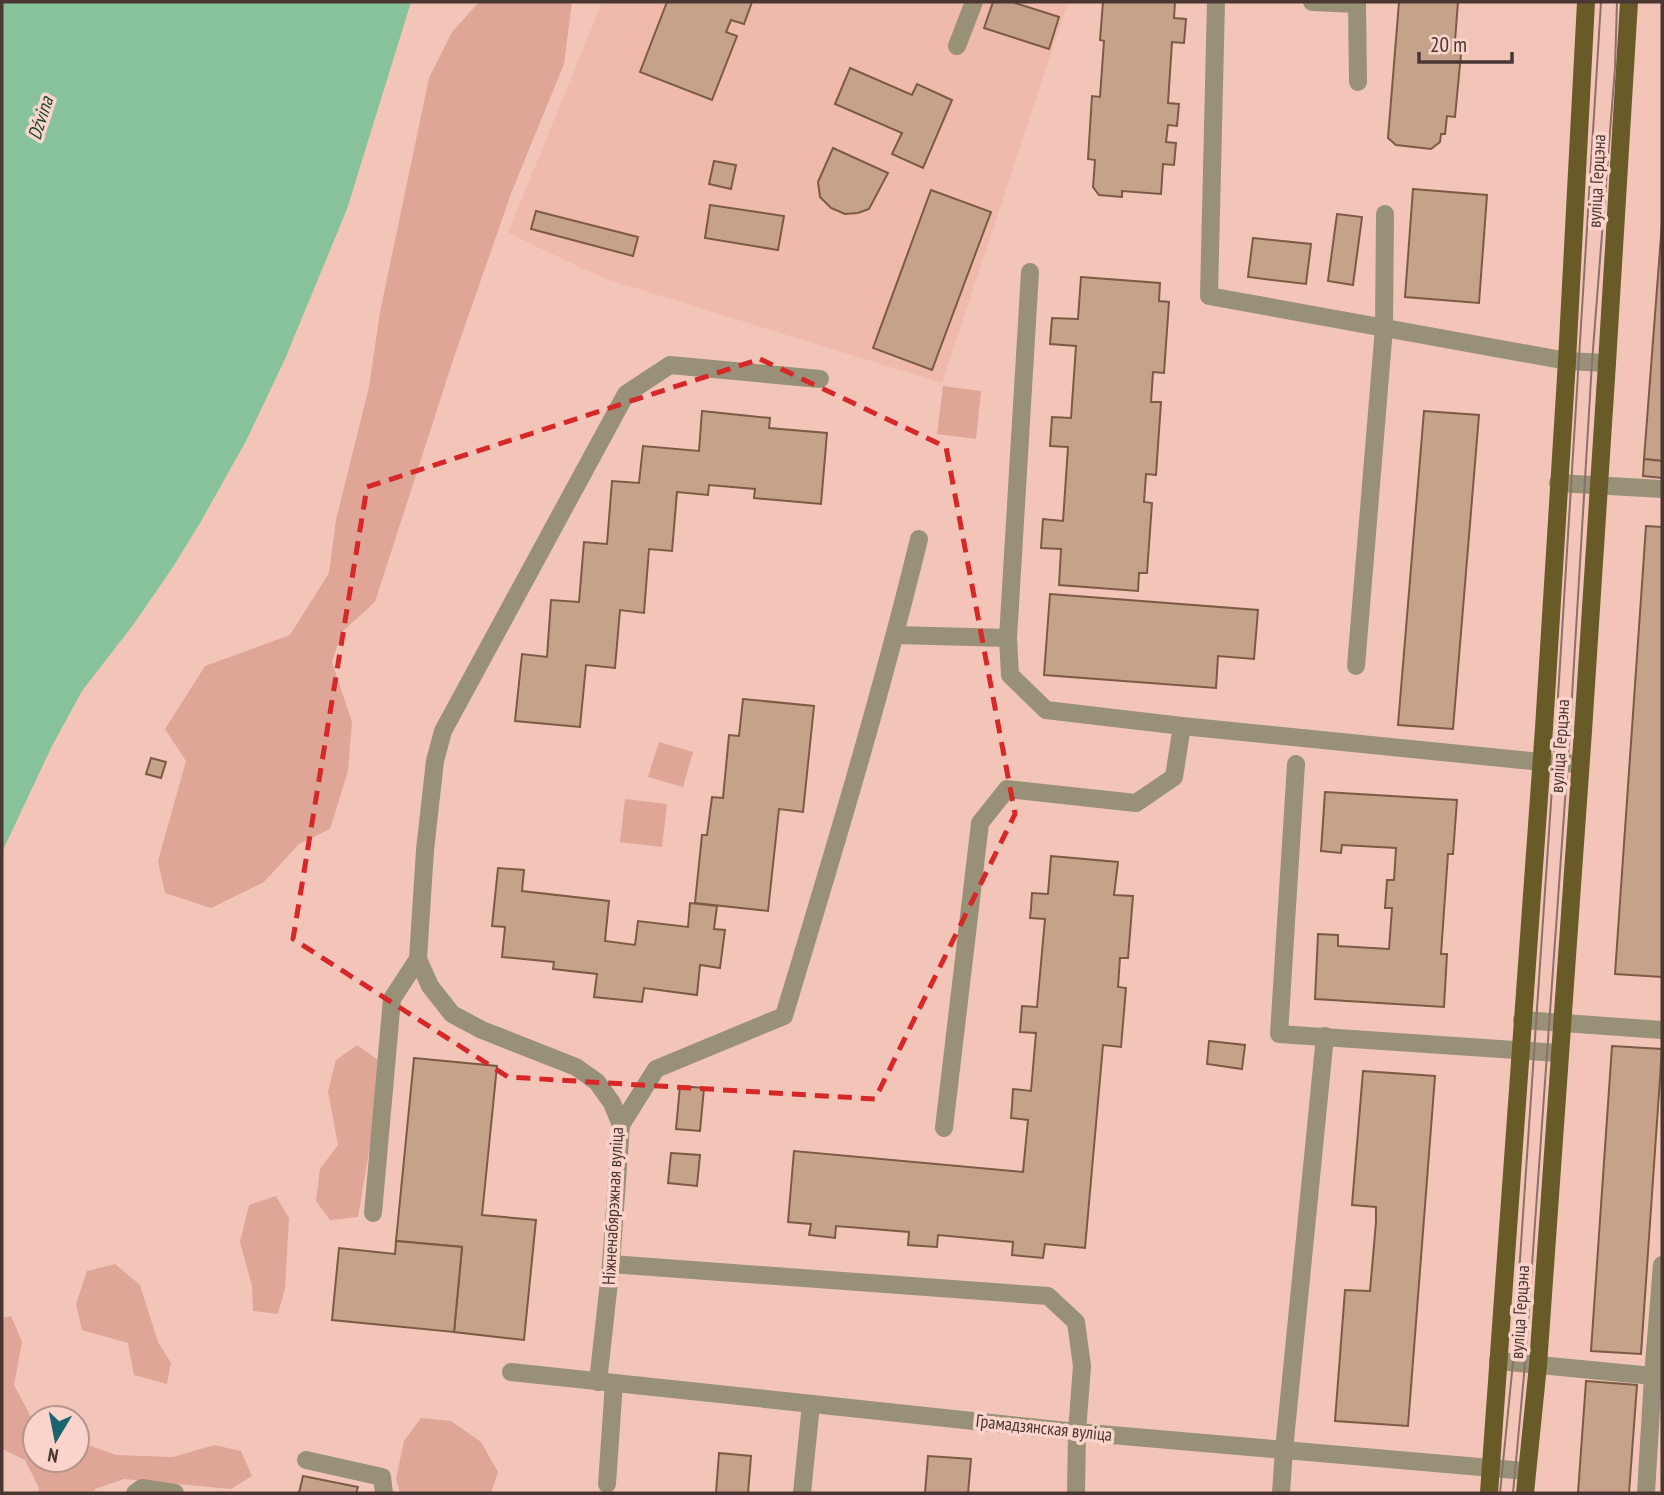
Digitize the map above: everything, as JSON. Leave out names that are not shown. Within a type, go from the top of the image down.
[{"type":"main road","name":"вуліца Герцэна","points":[[1489,1493],[1541,762],[1567,361],[1586,2]]},
{"type":"main road","name":"вуліца Герцэна","points":[[1525,1493],[1538,1365],[1580,764],[1629,2]]},
{"type":"street","points":[[957,46],[974,2]]},
{"type":"street","points":[[1216,2],[1209,296],[1567,361],[1607,363]]},
{"type":"street","points":[[1312,2],[1357,5],[1358,82]]},
{"type":"street","points":[[1356,666],[1384,328],[1384,214]]},
{"type":"street","points":[[1030,272],[1008,638],[1010,675],[1046,710],[1182,726],[1580,764]]},
{"type":"street","name":"Ніжненабярэжная вуліца","points":[[607,1484],[606,1382],[621,1125],[612,1103],[597,1082],[576,1067],[482,1030],[452,1014],[430,986],[418,958],[425,850],[435,761],[443,731],[626,394],[670,365],[820,379]]},
{"type":"street","points":[[1558,483],[1662,489]]},
{"type":"street","points":[[621,1125],[656,1069],[784,1016],[896,635],[919,539]]},
{"type":"street","points":[[896,635],[1008,638]]},
{"type":"street","points":[[944,1128],[980,822],[1007,789],[1136,803],[1174,777],[1182,726]]},
{"type":"street","points":[[1296,764],[1279,1034],[1559,1053]]},
{"type":"street","points":[[373,1213],[392,999],[418,958]]},
{"type":"street","points":[[1522,1020],[1662,1030]]},
{"type":"street","points":[[1282,1493],[1325,1036]]},
{"type":"street","points":[[611,1264],[1048,1296],[1076,1322],[1082,1366],[1076,1493]]},
{"type":"street","points":[[1646,1493],[1662,1265]]},
{"type":"street","points":[[1498,1361],[1653,1376]]},
{"type":"street","name":"Грамадзянская вуліца","points":[[512,1372],[1077,1432],[1527,1471]]},
{"type":"street","points":[[802,1493],[811,1404]]},
{"type":"street","points":[[306,1460],[382,1477],[384,1493]]},
{"type":"street","points":[[135,1493],[142,1488],[175,1493]]},
{"type":"highlighted area","points":[[760,359],[946,447],[1015,814],[875,1099],[508,1077],[293,939],[367,487]]},
{"type":"shaded area","points":[[479,2],[572,2],[564,64],[512,191],[454,357],[375,602],[342,632],[332,662],[352,722],[348,771],[330,829],[299,844],[264,882],[211,908],[165,893],[158,861],[186,761],[165,729],[205,666],[290,635],[329,573],[336,520],[369,387],[380,312],[429,78],[452,32]]},
{"type":"shaded area","points":[[602,2],[1068,2],[942,383],[603,278],[508,233]]},
{"type":"shaded area","points":[[943,386],[981,391],[976,439],[937,434]]},
{"type":"shaded area","points":[[659,742],[693,752],[683,787],[648,777]]},
{"type":"shaded area","points":[[625,799],[667,804],[662,847],[620,842]]},
{"type":"shaded area","points":[[357,1045],[378,1060],[373,1128],[358,1217],[330,1220],[316,1201],[320,1169],[338,1145],[328,1091],[336,1060]]},
{"type":"shaded area","points":[[276,1196],[289,1218],[285,1288],[278,1314],[253,1311],[252,1286],[240,1242],[249,1205]]},
{"type":"shaded area","points":[[115,1264],[140,1285],[158,1342],[171,1363],[167,1384],[134,1375],[128,1343],[82,1330],[76,1304],[87,1271]]},
{"type":"shaded area","points":[[11,1316],[22,1342],[14,1385],[24,1404],[21,1404],[21,1458],[2,1449],[2,1318]]},
{"type":"shaded area","points":[[421,1418],[451,1421],[481,1442],[498,1472],[491,1493],[400,1493],[396,1479],[404,1441]]},
{"type":"shaded area","points":[[214,1445],[241,1451],[252,1476],[231,1489],[124,1479],[95,1489],[95,1493],[38,1493],[39,1488],[32,1474],[91,1474],[91,1446],[116,1455],[173,1457]]},
{"type":"water","name":"Dźvina","points":[[2,2],[411,2],[347,209],[285,359],[246,441],[173,567],[82,691],[52,746],[2,852]]},
{"type":"building","points":[[667,2],[752,2],[744,24],[731,20],[726,32],[737,36],[712,100],[640,72]]},
{"type":"building","points":[[993,2],[1012,2],[1059,17],[1049,49],[984,28]]},
{"type":"building","points":[[1103,2],[1175,2],[1174,18],[1186,19],[1184,43],[1172,42],[1168,103],[1179,104],[1177,126],[1168,125],[1166,142],[1176,143],[1174,165],[1163,164],[1161,194],[1122,191],[1122,197],[1099,195],[1093,187],[1095,160],[1088,159],[1092,96],[1100,97],[1104,41],[1100,40]]},
{"type":"building","points":[[1399,2],[1458,2],[1454,54],[1461,54],[1455,117],[1447,116],[1445,134],[1441,134],[1440,142],[1431,149],[1396,145],[1388,138]]},
{"type":"building","points":[[850,68],[912,95],[917,84],[952,100],[923,168],[892,154],[902,133],[835,104]]},
{"type":"building","points":[[833,148],[888,173],[869,209],[845,214],[831,208],[820,197],[818,182]]},
{"type":"building","points":[[714,161],[736,165],[731,189],[709,184]]},
{"type":"building","points":[[1413,189],[1487,195],[1479,303],[1405,297]]},
{"type":"building","points":[[931,190],[991,212],[932,370],[873,348]]},
{"type":"building","points":[[710,205],[784,216],[778,250],[705,238]]},
{"type":"building","points":[[536,211],[638,237],[633,256],[531,229]]},
{"type":"building","points":[[1337,214],[1362,217],[1353,285],[1328,281]]},
{"type":"building","points":[[1662,223],[1662,461],[1644,459]]},
{"type":"building","points":[[1253,238],[1311,244],[1306,284],[1248,277]]},
{"type":"building","points":[[1081,277],[1160,283],[1159,301],[1169,302],[1164,373],[1153,372],[1151,402],[1161,402],[1156,475],[1146,474],[1144,502],[1152,503],[1147,573],[1139,573],[1138,591],[1059,585],[1061,549],[1041,548],[1043,519],[1063,521],[1068,447],[1050,446],[1052,417],[1071,418],[1076,346],[1050,344],[1052,318],[1078,319]]},
{"type":"building","points":[[702,411],[770,418],[769,428],[827,433],[821,504],[754,498],[755,489],[709,485],[708,495],[677,492],[672,551],[649,549],[644,613],[620,610],[615,668],[586,665],[580,727],[515,721],[522,654],[547,657],[551,600],[579,602],[584,542],[607,544],[612,481],[639,483],[643,446],[699,451]]},
{"type":"building","points":[[1424,411],[1479,415],[1453,729],[1398,725]]},
{"type":"building","points":[[1644,459],[1662,461],[1662,478],[1643,476]]},
{"type":"building","points":[[1646,526],[1662,527],[1662,977],[1615,974]]},
{"type":"building","points":[[1050,594],[1258,610],[1254,659],[1218,656],[1216,688],[1044,675]]},
{"type":"building","points":[[743,699],[814,706],[803,812],[779,809],[768,911],[695,903],[702,835],[707,835],[712,797],[723,798],[729,735],[739,736]]},
{"type":"building","points":[[151,758],[166,762],[161,778],[146,774]]},
{"type":"building","points":[[1325,792],[1457,800],[1453,854],[1448,854],[1441,954],[1447,954],[1444,1007],[1315,999],[1318,934],[1338,935],[1338,946],[1389,949],[1392,908],[1385,908],[1387,880],[1394,880],[1396,848],[1342,845],[1341,853],[1321,851]]},
{"type":"building","points":[[1051,856],[1118,862],[1114,895],[1133,896],[1128,958],[1120,958],[1118,987],[1126,988],[1121,1047],[1103,1045],[1085,1248],[1045,1244],[1043,1258],[1012,1255],[1013,1242],[938,1235],[937,1247],[908,1245],[909,1232],[836,1226],[835,1238],[809,1235],[811,1224],[788,1222],[794,1151],[1023,1172],[1028,1120],[1011,1118],[1013,1089],[1031,1091],[1036,1033],[1020,1032],[1022,1006],[1037,1007],[1045,919],[1030,918],[1032,893],[1048,894]]},
{"type":"building","points":[[498,868],[524,870],[522,891],[609,901],[605,941],[635,945],[638,921],[688,927],[690,903],[717,906],[714,929],[725,930],[720,968],[700,965],[697,995],[644,988],[642,1002],[594,997],[597,974],[553,969],[554,962],[502,957],[505,927],[492,926]]},
{"type":"building","points":[[1209,1041],[1245,1045],[1242,1069],[1207,1064]]},
{"type":"building","points":[[1612,1046],[1662,1049],[1641,1354],[1591,1351]]},
{"type":"building","points":[[414,1058],[497,1066],[482,1215],[536,1220],[524,1340],[454,1332],[462,1247],[396,1241]]},
{"type":"building","points":[[1363,1071],[1435,1076],[1408,1426],[1335,1421],[1345,1290],[1370,1291],[1376,1222],[1376,1207],[1352,1205]]},
{"type":"building","points":[[680,1086],[704,1088],[700,1131],[676,1129]]},
{"type":"building","points":[[671,1153],[700,1155],[697,1186],[668,1183]]},
{"type":"building","points":[[396,1241],[462,1247],[454,1332],[332,1320],[339,1248],[395,1254]]},
{"type":"building","points":[[1586,1381],[1637,1385],[1629,1493],[1578,1493]]},
{"type":"building","points":[[719,1453],[751,1456],[748,1493],[716,1493]]},
{"type":"building","points":[[928,1456],[971,1459],[968,1493],[925,1493]]},
{"type":"building","points":[[303,1476],[358,1487],[356,1493],[299,1493]]},
{"type":"tram line","points":[[1500,1493],[1513,1362],[1556,729],[1601,2]]},
{"type":"tram line","points":[[1513,1493],[1525,1364],[1570,730],[1592,362],[1615,68],[1617,2]]}]
